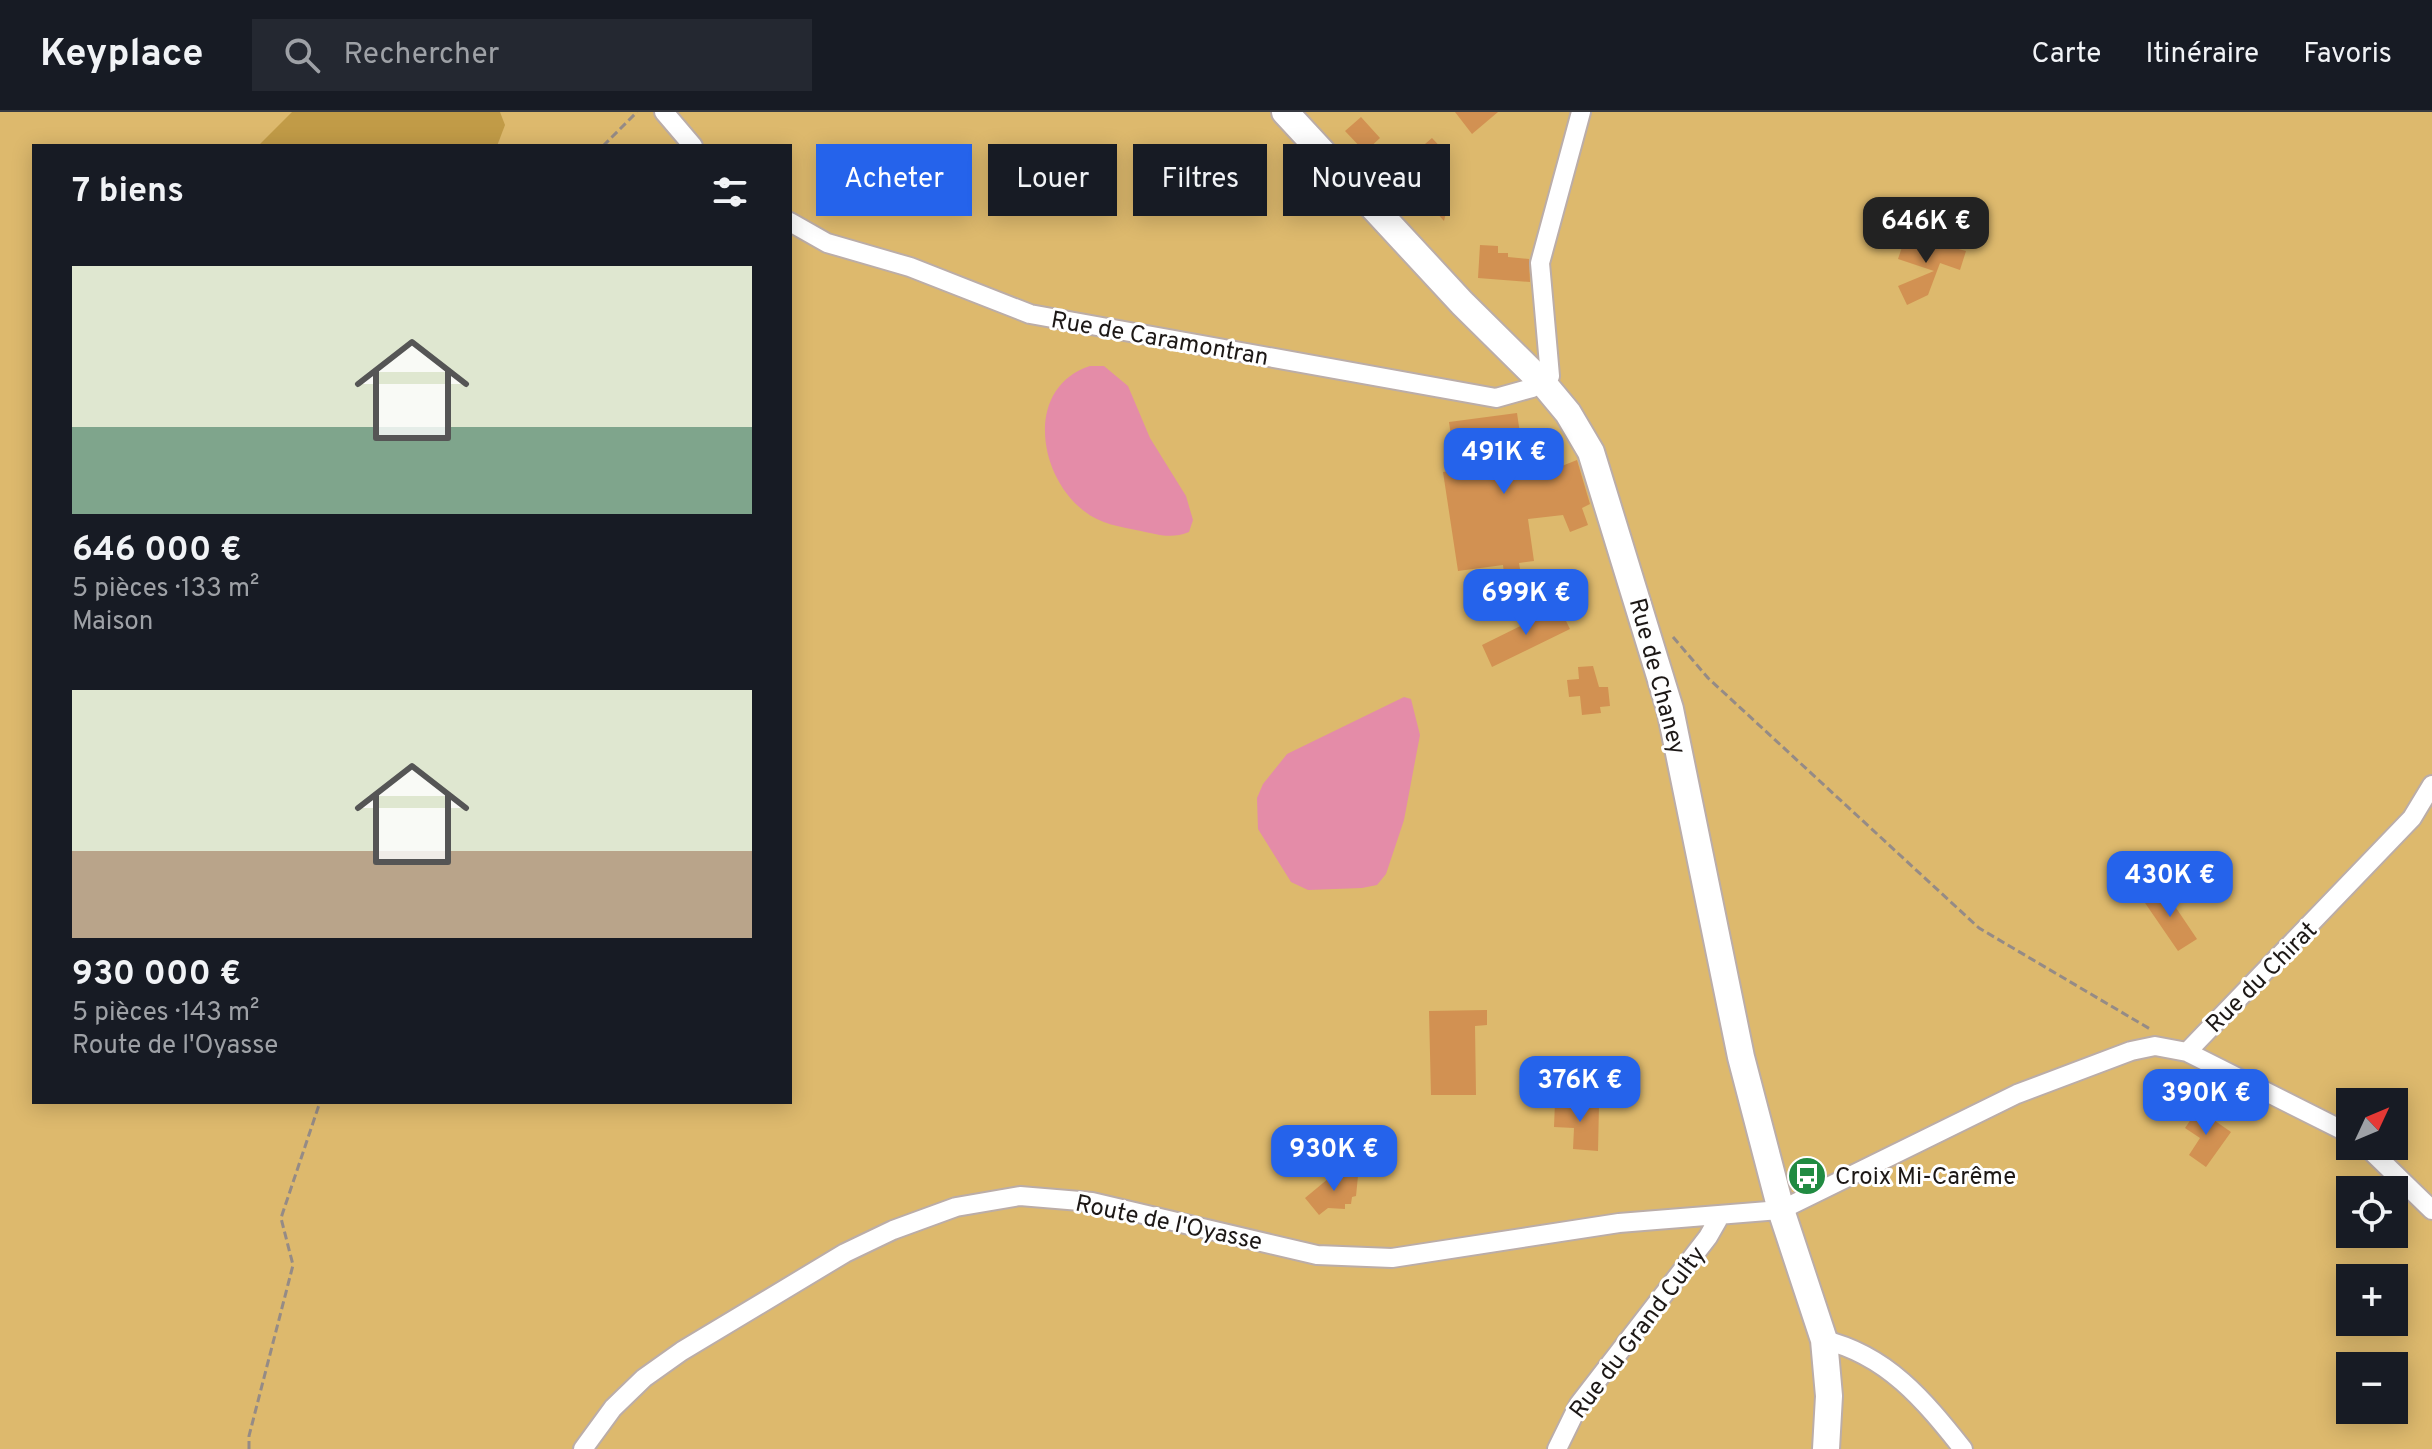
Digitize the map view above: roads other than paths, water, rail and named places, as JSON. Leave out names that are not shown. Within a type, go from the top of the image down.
[{"type":"street","points":[[664,112],[691,144]]},
{"type":"street","name":"Rue de Chaney","points":[[1285,112],[1462,303],[1543,383],[1568,413],[1591,452],[1654,652],[1673,724],[1741,1057],[1781,1210],[1824,1340],[1829,1396],[1826,1449]]},
{"type":"street","points":[[1543,383],[1550,376],[1540,263],[1581,112]]},
{"type":"street","name":"Rue de Caramontran","points":[[792,223],[827,243],[910,267],[1030,314],[1496,398],[1543,383]]},
{"type":"street","name":"Rue du Chirat","points":[[1781,1210],[2017,1094],[2131,1051],[2155,1046],[2187,1052],[2392,841],[2412,818],[2432,785]]},
{"type":"street","points":[[2187,1052],[2336,1127]]},
{"type":"street","points":[[2380,1160],[2432,1210]]},
{"type":"street","name":"Route de l'Oyasse","points":[[583,1449],[613,1408],[644,1378],[682,1351],[845,1253],[893,1230],[956,1207],[1020,1196],[1092,1202],[1317,1255],[1357,1258],[1392,1258],[1619,1223],[1781,1210]]},
{"type":"street","name":"Rue du Grand Culty","points":[[1557,1449],[1579,1404],[1708,1237],[1720,1216]]},
{"type":"street","points":[[1824,1340],[1848,1345],[1900,1376],[1963,1449]]},
{"type":"place","name":"Croix Mi-Carême","points":[[1807,1176]]}]
